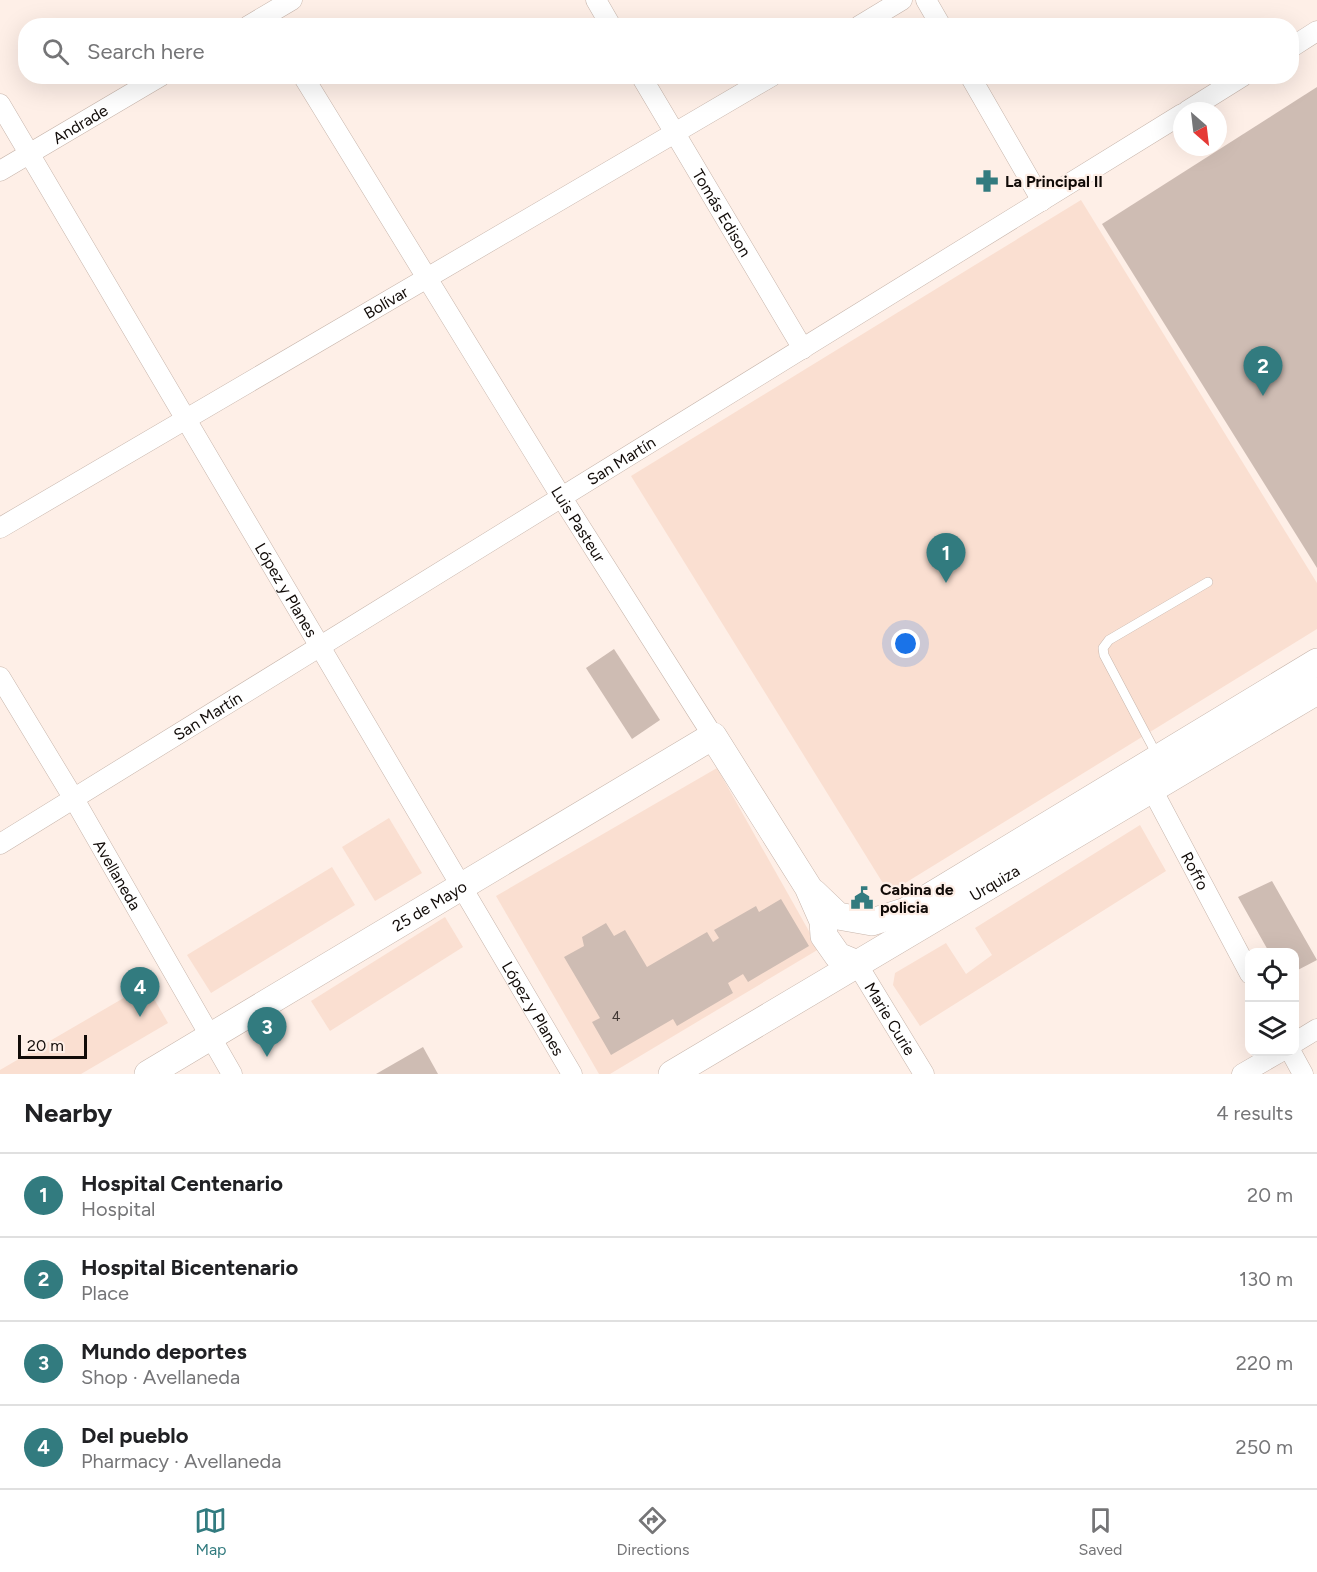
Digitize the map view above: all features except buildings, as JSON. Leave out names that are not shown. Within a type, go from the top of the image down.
[{"type":"street","points":[[265,14],[292,0]]},
{"type":"street","points":[[596,0],[606,18]]},
{"type":"street","points":[[873,18],[903,0]]},
{"type":"street","points":[[926,0],[936,18]]},
{"type":"street","points":[[1299,43],[1317,31]]},
{"type":"street","name":"Andrade","points":[[0,171],[147,84]]},
{"type":"street","name":"Luis Pasteur","points":[[308,84],[562,498],[808,887],[823,921],[824,936],[838,956],[857,964]]},
{"type":"street","name":"Tomás Edison","points":[[646,84],[803,349]]},
{"type":"street","name":"Bolívar","points":[[0,528],[758,84]]},
{"type":"street","points":[[975,84],[1042,201]]},
{"type":"street","points":[[1201,102],[1230,84]]},
{"type":"street","name":"López y Planes","points":[[0,104],[572,1074]]},
{"type":"street","name":"San Martín","points":[[0,844],[1173,120]]},
{"type":"street","name":"Urquiza","points":[[672,1074],[857,964],[1159,771],[1317,662]]},
{"type":"street","name":"Avellaneda","points":[[0,677],[74,799],[232,1074]]},
{"type":"street","name":"Urquiza","points":[[808,887],[838,916],[872,922],[906,911],[1159,771],[1317,691]]},
{"type":"street","name":"25 de Mayo","points":[[148,1074],[713,736]]},
{"type":"street","name":"Roffo","points":[[1159,771],[1245,963]]},
{"type":"street","name":"Marie Curie","points":[[857,964],[924,1074]]},
{"type":"street","points":[[1299,1040],[1317,1029]]},
{"type":"street","points":[[1242,1074],[1273,1056]]},
{"type":"street","points":[[1293,1056],[1303,1074]]},
{"type":"lane","points":[[1159,771],[1104,655],[1103,648],[1109,640],[1208,582]]},
{"type":"shaded area","points":[[1081,200],[1317,583],[1317,629],[889,893],[631,476]]},
{"type":"shaded area","points":[[717,768],[819,949],[610,1074],[599,1074],[496,896]]},
{"type":"shaded area","points":[[389,818],[422,873],[375,901],[342,847]]},
{"type":"shaded area","points":[[1140,825],[1166,871],[920,1026],[893,985],[895,973],[946,943],[966,974],[992,955],[975,928]]},
{"type":"shaded area","points":[[332,867],[355,905],[211,993],[187,955]]},
{"type":"shaded area","points":[[445,917],[463,947],[330,1031],[311,1001]]},
{"type":"shaded area","points":[[146,985],[168,1023],[81,1074],[0,1074],[0,1070]]},
{"type":"place","name":"La Principal II","points":[[987,181]]},
{"type":"place","name":"Hospital Bicentenario","points":[[1263,396]]},
{"type":"place","name":"Hospital Centenario","points":[[946,583]]},
{"type":"place","name":"Cabina de policia","points":[[862,898]]},
{"type":"place","name":"Del pueblo","points":[[140,1017]]},
{"type":"place","name":"Mundo deportes","points":[[267,1057]]}]
